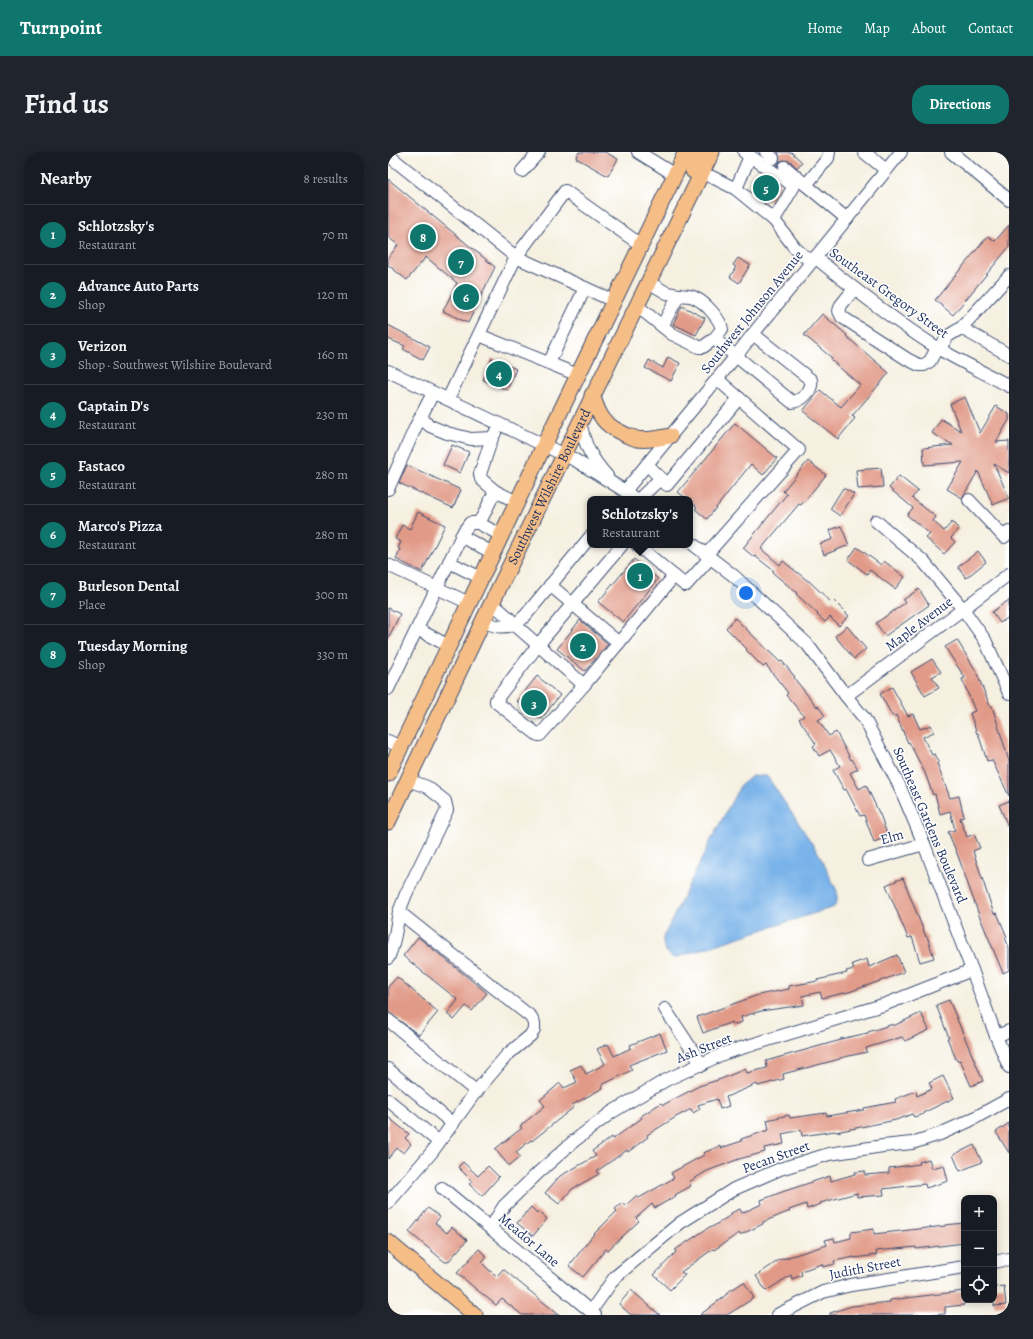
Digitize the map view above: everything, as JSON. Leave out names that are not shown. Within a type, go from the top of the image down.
[{"type":"main road","name":"Southwest Wilshire Boulevard","points":[[388,774],[395,744],[449,646],[640,245],[686,152]]},
{"type":"main road","points":[[698,152],[691,165],[692,171],[701,174]]},
{"type":"main road","name":"Southwest Wilshire Boulevard","points":[[388,822],[592,395],[712,152]]},
{"type":"main road","points":[[592,395],[600,415],[607,424],[618,431],[637,439],[657,439],[670,436]]},
{"type":"main road","points":[[388,1242],[475,1315]]},
{"type":"street","points":[[522,171],[539,152]]},
{"type":"street","points":[[806,186],[828,158],[829,152]]},
{"type":"street","points":[[864,152],[886,170]]},
{"type":"street","name":"Southwest Johnson Avenue","points":[[625,493],[813,259],[902,152]]},
{"type":"street","points":[[951,152],[1009,200]]},
{"type":"street","points":[[642,153],[675,175]]},
{"type":"street","points":[[736,189],[747,154],[794,186],[774,220]]},
{"type":"street","points":[[388,155],[516,257],[614,301]]},
{"type":"street","points":[[785,167],[847,219]]},
{"type":"street","name":"Southeast Gregory Street","points":[[701,174],[712,177],[736,189],[774,220],[796,248],[904,325],[938,348],[1009,386]]},
{"type":"street","points":[[448,399],[516,257],[566,191],[640,245]]},
{"type":"street","points":[[854,289],[841,305],[839,311],[842,317],[907,359],[919,365],[924,365],[930,360],[948,336],[961,328],[1009,276]]},
{"type":"street","points":[[636,305],[672,334],[699,346],[703,347],[714,339],[722,329],[719,320],[694,297],[668,292],[648,282]]},
{"type":"street","points":[[549,363],[585,288]]},
{"type":"street","points":[[662,326],[679,295]]},
{"type":"street","points":[[961,328],[1009,355]]},
{"type":"street","points":[[714,339],[792,402],[803,398],[812,384],[811,380],[753,334]]},
{"type":"street","points":[[479,335],[578,375]]},
{"type":"street","points":[[388,371],[574,460],[625,493]]},
{"type":"street","points":[[641,548],[685,585],[688,584],[708,557],[798,450],[717,379]]},
{"type":"street","points":[[388,489],[433,393]]},
{"type":"street","points":[[647,464],[667,485],[739,398]]},
{"type":"street","points":[[422,414],[423,420],[430,426],[447,433],[471,439],[492,438]]},
{"type":"street","points":[[580,420],[583,439],[591,456],[625,493]]},
{"type":"street","points":[[498,424],[480,474],[481,479],[495,491],[517,502]]},
{"type":"street","points":[[642,496],[661,478]]},
{"type":"street","points":[[478,523],[495,491]]},
{"type":"street","points":[[969,500],[1004,537],[1009,532]]},
{"type":"street","points":[[876,521],[923,562],[963,609],[985,640],[1009,693]]},
{"type":"street","points":[[389,687],[449,562],[470,523],[478,523],[501,535]]},
{"type":"street","points":[[462,536],[493,552]]},
{"type":"street","points":[[483,621],[495,627],[515,625],[525,616],[587,541]]},
{"type":"street","name":"Southeast Gardens Boulevard","points":[[693,544],[734,576],[807,644],[864,718],[899,785],[924,844],[1009,1067]]},
{"type":"street","points":[[620,548],[538,645],[496,698],[496,702],[538,735],[540,735],[584,685],[674,576]]},
{"type":"street","points":[[449,562],[481,578]]},
{"type":"street","points":[[388,565],[469,603]]},
{"type":"street","name":"Maple Avenue","points":[[846,696],[1009,574]]},
{"type":"street","points":[[550,585],[619,643]]},
{"type":"street","points":[[492,603],[584,685]]},
{"type":"street","points":[[417,629],[449,646]]},
{"type":"street","points":[[388,958],[393,946],[399,912],[406,894],[447,810],[445,801],[427,787],[408,780]]},
{"type":"street","name":"Elm","points":[[868,860],[924,844]]},
{"type":"street","points":[[388,1203],[439,1142],[507,1055],[531,1035],[534,1029],[534,1023],[531,1017],[399,912]]},
{"type":"street","name":"Ash Street","points":[[491,1227],[504,1206],[574,1141],[612,1112],[666,1080],[725,1054],[886,1004],[972,970]]},
{"type":"street","points":[[665,1009],[702,1065]]},
{"type":"street","points":[[388,1020],[477,1092]]},
{"type":"street","points":[[996,1036],[1009,1031]]},
{"type":"street","points":[[388,1069],[453,1124]]},
{"type":"street","name":"Pecan Street","points":[[593,1313],[615,1277],[680,1223],[734,1189],[780,1169],[829,1154],[912,1143],[940,1134],[969,1121],[1009,1099]]},
{"type":"street","points":[[388,1100],[439,1142]]},
{"type":"street","name":"Meador Lane","points":[[442,1188],[491,1227],[593,1313]]},
{"type":"street","points":[[997,1262],[1009,1260]]},
{"type":"street","name":"Judith Street","points":[[777,1315],[823,1292],[850,1285],[961,1267]]},
{"type":"water","points":[[752,776],[767,776],[819,854],[837,891],[837,900],[834,907],[674,958],[665,950],[663,938],[711,840],[740,786]]},
{"type":"building","points":[[579,152],[605,152],[618,159],[608,176],[576,158]]},
{"type":"building","points":[[778,152],[791,152],[802,162],[797,168],[790,161],[783,160],[778,166],[776,165],[779,163],[780,159]]},
{"type":"building","points":[[761,173],[779,185],[771,201],[751,192]]},
{"type":"building","points":[[388,179],[495,267],[468,323],[443,311],[457,283],[426,257],[407,280],[388,265],[388,258],[398,245],[388,237]]},
{"type":"building","points":[[1009,225],[1009,247],[953,315],[935,300],[988,236],[995,241]]},
{"type":"building","points":[[738,258],[750,265],[739,283],[730,277],[736,267],[733,265]]},
{"type":"building","points":[[682,306],[705,318],[696,335],[673,324]]},
{"type":"building","points":[[822,314],[889,373],[852,416],[855,418],[838,439],[803,411],[820,390],[841,407],[860,385],[831,360],[832,358],[804,335]]},
{"type":"building","points":[[388,325],[430,347],[423,360],[403,349],[405,346],[388,339]]},
{"type":"building","points":[[668,357],[680,363],[671,381],[645,368],[649,360],[663,368]]},
{"type":"building","points":[[492,358],[516,369],[507,390],[483,380]]},
{"type":"building","points":[[965,397],[980,433],[996,406],[1009,414],[1009,420],[996,442],[1009,441],[1009,473],[994,464],[1009,498],[993,505],[978,471],[962,498],[947,489],[963,462],[924,465],[923,448],[953,445],[932,433],[941,419],[961,431],[950,404]]},
{"type":"building","points":[[735,423],[777,458],[763,475],[751,464],[707,519],[695,509],[697,507],[693,504],[693,496],[683,496],[678,492]]},
{"type":"building","points":[[452,445],[469,452],[460,473],[443,465]]},
{"type":"building","points":[[808,461],[826,475],[761,549],[780,565],[783,561],[809,581],[831,602],[833,600],[849,616],[839,626],[830,617],[825,622],[796,594],[797,593],[773,573],[774,571],[743,548],[787,494],[783,491]]},
{"type":"building","points":[[407,465],[461,490],[453,508],[399,483]]},
{"type":"building","points":[[881,468],[883,487],[858,489],[856,470]]},
{"type":"building","points":[[899,476],[918,491],[912,498],[936,517],[933,521],[944,531],[952,522],[959,529],[951,538],[955,542],[944,554],[926,538],[930,534],[907,515],[913,508],[889,488]]},
{"type":"building","points":[[843,488],[854,494],[840,516],[830,509]]},
{"type":"building","points":[[418,512],[445,525],[422,572],[396,559],[401,542],[395,539],[402,525],[410,529]]},
{"type":"building","points":[[841,526],[849,545],[824,555],[820,544],[833,539],[830,530]]},
{"type":"building","points":[[857,547],[881,565],[884,561],[905,577],[895,589],[870,570],[867,574],[848,560]]},
{"type":"building","points":[[978,551],[986,562],[966,578],[958,567]]},
{"type":"building","points":[[634,559],[658,579],[623,622],[598,602]]},
{"type":"building","points":[[919,589],[929,605],[885,636],[876,623],[905,603],[903,600]]},
{"type":"building","points":[[1009,600],[1009,617],[1000,623],[992,612]]},
{"type":"building","points":[[388,608],[400,614],[388,639]]},
{"type":"building","points":[[735,618],[780,662],[782,661],[825,716],[818,720],[829,736],[836,732],[851,760],[852,759],[858,769],[850,773],[859,789],[866,785],[881,817],[888,837],[874,842],[864,815],[860,816],[846,789],[844,790],[833,770],[840,766],[830,750],[819,756],[813,746],[816,744],[799,719],[804,716],[786,695],[788,693],[766,665],[763,667],[726,628]]},
{"type":"building","points":[[580,620],[608,644],[585,671],[557,649]]},
{"type":"building","points":[[847,626],[866,649],[854,659],[835,636]]},
{"type":"building","points":[[957,640],[976,671],[990,706],[992,706],[1009,761],[1009,796],[992,760],[987,761],[970,713],[975,711],[962,679],[965,678],[945,647]]},
{"type":"building","points":[[932,659],[941,672],[932,677],[939,688],[925,696],[911,672]]},
{"type":"building","points":[[537,676],[560,695],[541,719],[517,701]]},
{"type":"building","points":[[892,687],[908,716],[913,714],[920,729],[931,725],[934,732],[923,737],[932,755],[935,754],[939,762],[937,763],[950,798],[959,796],[964,817],[960,818],[967,837],[974,834],[980,848],[973,851],[994,914],[997,913],[1007,937],[1005,938],[1009,947],[1009,970],[1003,973],[979,915],[948,832],[955,830],[950,811],[940,814],[935,794],[933,795],[925,773],[909,742],[908,743],[896,715],[893,717],[880,694]]},
{"type":"building","points":[[1009,801],[1009,829],[999,805]]},
{"type":"building","points":[[903,878],[926,937],[927,936],[934,958],[920,962],[912,937],[908,938],[886,885]]},
{"type":"building","points":[[418,937],[487,993],[472,1011],[466,1006],[454,1020],[447,1014],[458,1000],[403,956]]},
{"type":"building","points":[[897,955],[904,972],[849,992],[822,998],[820,992],[802,996],[804,1005],[761,1011],[741,1017],[742,1022],[733,1025],[732,1022],[703,1033],[697,1017],[758,995],[789,989],[789,986],[818,981],[817,980],[847,973],[846,971],[854,969],[852,964],[867,959],[869,967]]},
{"type":"building","points":[[397,977],[438,1012],[419,1035],[388,1012],[388,987]]},
{"type":"building","points":[[949,1000],[983,1081],[971,1086],[960,1060],[957,1061],[947,1038],[949,1038],[936,1005]]},
{"type":"building","points":[[921,1013],[929,1030],[905,1041],[902,1037],[866,1048],[867,1052],[783,1074],[784,1079],[758,1086],[757,1084],[726,1097],[729,1106],[720,1109],[717,1099],[698,1105],[700,1109],[693,1113],[691,1109],[647,1135],[648,1137],[628,1152],[627,1150],[597,1171],[599,1174],[572,1189],[559,1204],[545,1193],[560,1176],[596,1156],[592,1151],[612,1137],[613,1139],[642,1118],[641,1116],[661,1103],[663,1105],[699,1086],[745,1069],[747,1073],[767,1068],[766,1061],[841,1040],[840,1039],[868,1033],[893,1024],[893,1026]]},
{"type":"building","points":[[660,1033],[667,1050],[629,1065],[632,1070],[602,1085],[603,1088],[572,1105],[574,1107],[516,1152],[520,1157],[509,1166],[495,1149],[522,1128],[520,1126],[545,1106],[540,1100],[560,1083],[564,1088],[577,1082],[570,1070],[581,1065],[586,1074],[605,1064],[597,1049],[608,1044],[614,1056],[631,1048],[630,1045]]},
{"type":"building","points":[[943,1076],[954,1098],[923,1113],[924,1114],[914,1117],[912,1114],[896,1120],[836,1132],[802,1136],[801,1130],[782,1134],[784,1144],[764,1148],[765,1152],[739,1159],[707,1171],[689,1182],[691,1186],[675,1195],[676,1196],[655,1208],[652,1204],[636,1218],[639,1221],[608,1250],[606,1249],[583,1277],[569,1266],[593,1235],[617,1211],[615,1209],[622,1203],[625,1206],[636,1196],[639,1198],[674,1178],[671,1173],[704,1155],[703,1153],[720,1146],[721,1148],[742,1141],[741,1139],[769,1130],[767,1120],[789,1115],[790,1118],[826,1113],[827,1116],[864,1110],[864,1108],[896,1102],[895,1099],[916,1091],[917,1096],[932,1089],[929,1083]]},
{"type":"building","points":[[388,1117],[409,1134],[405,1138],[411,1144],[404,1153],[397,1148],[388,1159]]},
{"type":"building","points":[[1009,1123],[1009,1153],[996,1132]]},
{"type":"building","points":[[974,1145],[982,1162],[960,1171],[953,1155]]},
{"type":"building","points":[[929,1159],[932,1168],[944,1165],[948,1181],[926,1188],[925,1184],[883,1189],[884,1195],[857,1197],[857,1193],[820,1203],[821,1204],[807,1209],[806,1204],[763,1222],[763,1224],[740,1235],[739,1233],[714,1250],[713,1249],[681,1272],[685,1275],[670,1290],[654,1275],[676,1252],[675,1250],[711,1226],[712,1227],[731,1215],[731,1213],[740,1209],[742,1213],[762,1204],[761,1200],[830,1176],[831,1181],[855,1174],[855,1172],[865,1171],[865,1175],[889,1173],[889,1168],[920,1164],[919,1162]]},
{"type":"building","points":[[463,1162],[478,1176],[488,1166],[499,1177],[482,1196],[469,1184],[472,1181],[458,1167]]},
{"type":"building","points":[[531,1207],[547,1219],[533,1236],[517,1223]]},
{"type":"building","points":[[428,1208],[440,1217],[435,1223],[447,1233],[452,1227],[467,1240],[448,1262],[445,1262],[409,1232]]},
{"type":"building","points":[[961,1223],[961,1243],[916,1249],[916,1247],[876,1251],[877,1255],[834,1261],[835,1264],[823,1267],[822,1264],[801,1271],[802,1275],[792,1279],[791,1275],[766,1291],[756,1276],[779,1260],[827,1245],[825,1240],[834,1238],[835,1242],[851,1238],[851,1232],[874,1229],[874,1234]]},
{"type":"building","points":[[479,1249],[487,1257],[482,1263],[489,1270],[497,1276],[503,1269],[559,1315],[522,1315],[502,1299],[496,1305],[476,1289],[457,1273]]},
{"type":"building","points":[[744,1282],[754,1298],[727,1315],[700,1315],[727,1294],[726,1293]]},
{"type":"building","points":[[1004,1286],[1006,1305],[994,1306],[994,1303],[997,1303],[997,1287]]},
{"type":"building","points":[[631,1290],[660,1315],[631,1315],[619,1304]]},
{"type":"building","points":[[961,1291],[961,1303],[964,1303],[964,1305],[945,1307],[945,1314],[933,1315],[830,1315],[830,1313],[852,1306],[890,1302],[890,1300]]},
{"type":"place","name":"Fastaco","points":[[766,188]]},
{"type":"place","name":"Tuesday Morning","points":[[423,237]]},
{"type":"place","name":"Burleson Dental","points":[[461,262]]},
{"type":"place","name":"Marco's Pizza","points":[[466,297]]},
{"type":"place","name":"Captain D's","points":[[499,374]]},
{"type":"place","name":"Schlotzsky's","points":[[640,576]]},
{"type":"place","name":"Advance Auto Parts","points":[[583,646]]},
{"type":"place","name":"Verizon","points":[[534,703]]}]
